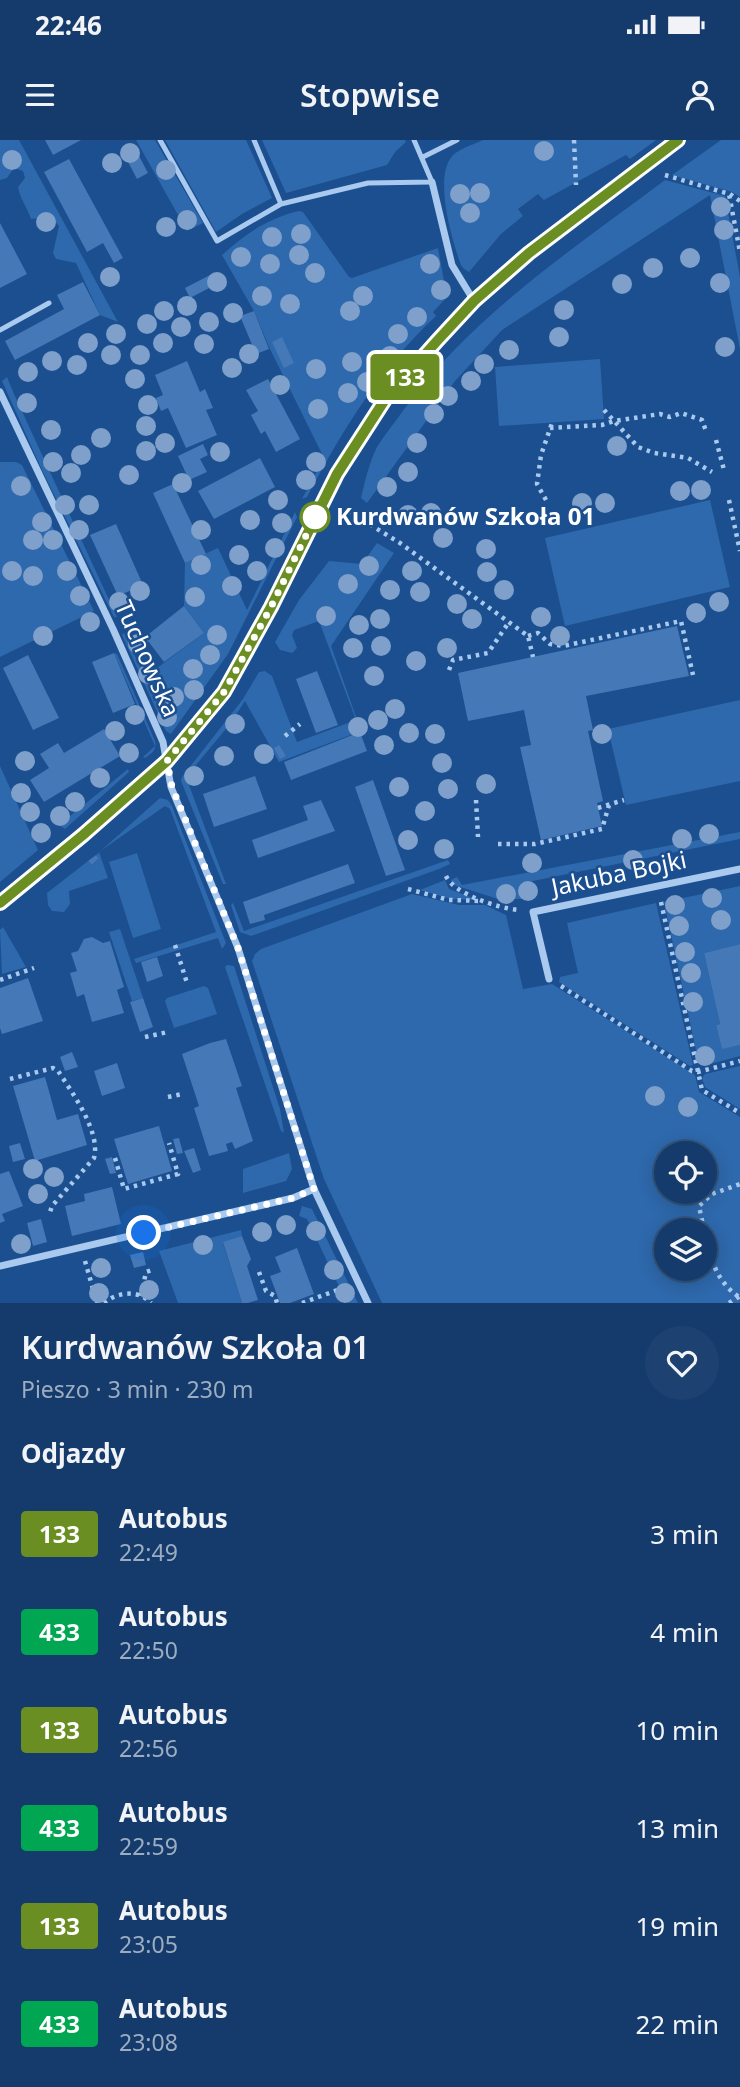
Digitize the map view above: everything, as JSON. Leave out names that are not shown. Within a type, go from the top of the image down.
[{"type":"street","points":[[0,903],[167,761],[224,692],[271,607],[337,474],[386,398],[474,301],[529,253],[678,140]]},
{"type":"street","points":[[432,182],[452,265],[474,301]]},
{"type":"street","name":"Tuchowska","points":[[0,392],[113,629],[163,742],[172,787],[238,948],[314,1189],[368,1303]]},
{"type":"street","name":"Jakuba Bojki","points":[[549,979],[533,912],[740,869]]},
{"type":"street","points":[[0,1266],[293,1198],[314,1189]]},
{"type":"lane","points":[[160,140],[217,241],[281,204],[368,183],[432,182],[414,140]]},
{"type":"lane","points":[[254,140],[281,204]]},
{"type":"lane","points":[[423,157],[457,140]]},
{"type":"lane","points":[[0,330],[49,303]]},
{"type":"path","points":[[574,140],[576,186]]},
{"type":"path","points":[[665,175],[729,194],[740,201]]},
{"type":"path","points":[[729,194],[740,252]]},
{"type":"path","points":[[604,410],[638,447],[654,453],[688,458],[712,472]]},
{"type":"path","points":[[546,500],[537,484],[541,455],[551,426],[602,425],[660,414],[670,417],[681,413],[702,420],[706,431]]},
{"type":"path","points":[[716,440],[724,470]]},
{"type":"path","points":[[729,499],[740,551]]},
{"type":"path","points":[[348,511],[400,543],[528,636],[533,657]]},
{"type":"path","points":[[528,636],[537,633],[550,644],[563,646],[681,621],[693,675]]},
{"type":"path","points":[[449,670],[453,660],[488,653],[509,622]]},
{"type":"path","points":[[285,736],[299,724]]},
{"type":"path","points":[[476,800],[478,837]]},
{"type":"path","points":[[598,808],[624,800]]},
{"type":"path","points":[[498,844],[535,844],[603,829],[609,806]]},
{"type":"path","points":[[446,876],[450,884],[500,909],[533,912]]},
{"type":"path","points":[[657,886],[702,1090],[740,1113]]},
{"type":"path","points":[[408,889],[449,900],[485,901]]},
{"type":"path","points":[[175,945],[187,983]]},
{"type":"path","points":[[0,980],[34,968]]},
{"type":"path","points":[[549,979],[692,1071],[698,1072],[740,1060]]},
{"type":"path","points":[[145,1037],[168,1032]]},
{"type":"path","points":[[10,1079],[53,1068],[58,1071],[85,1113],[96,1151],[94,1158],[52,1206],[50,1212]]},
{"type":"path","points":[[168,1097],[182,1094]]},
{"type":"path","points":[[115,1158],[124,1189],[178,1174],[169,1143]]},
{"type":"path","points":[[702,1218],[699,1206],[712,1194],[740,1184]]},
{"type":"path","points":[[85,1264],[97,1303]]},
{"type":"path","points":[[141,1296],[146,1272],[155,1269]]},
{"type":"path","points":[[259,1272],[266,1292],[275,1296],[277,1303]]},
{"type":"path","points":[[717,1272],[726,1289],[739,1296],[729,1303]]},
{"type":"path","points":[[302,1303],[341,1289]]},
{"type":"path","points":[[104,1303],[115,1294],[141,1296],[151,1303]]},
{"type":"shaded area","points":[[0,140],[19,140],[118,322],[100,315],[76,263],[56,259],[53,253],[59,226],[51,217],[31,219],[18,187],[25,178],[23,171],[14,168],[7,178],[0,180]]},
{"type":"shaded area","points":[[136,140],[155,140],[203,223],[187,231]]},
{"type":"shaded area","points":[[165,140],[246,140],[272,198],[216,232]]},
{"type":"shaded area","points":[[262,140],[406,142],[395,152],[387,165],[286,193]]},
{"type":"shaded area","points":[[483,140],[656,140],[630,159],[626,155],[544,200],[538,194],[518,209],[523,216],[501,234],[469,272],[461,265],[453,242],[446,212],[444,182],[450,159],[460,150]]},
{"type":"shaded area","points":[[721,140],[740,140],[740,197],[732,192],[672,175]]},
{"type":"shaded area","points":[[665,180],[725,196],[740,277],[740,349],[710,195],[502,330],[455,381],[367,503],[361,498],[369,466],[380,442],[432,374],[462,342],[526,285]]},
{"type":"shaded area","points":[[299,211],[303,212],[352,278],[438,248],[447,297],[433,312],[436,316],[380,378],[334,448],[307,497],[302,499],[324,458],[254,311],[222,255],[258,228]]},
{"type":"shaded area","points":[[600,359],[604,419],[499,426],[495,367]]},
{"type":"shaded area","points":[[7,377],[117,617],[114,617],[41,468],[2,381]]},
{"type":"shaded area","points":[[0,462],[16,462],[22,465],[94,611],[0,657]]},
{"type":"shaded area","points":[[710,500],[730,587],[565,626],[545,538]]},
{"type":"shaded area","points":[[295,512],[297,517],[228,654],[171,734],[166,731],[122,635],[124,633],[145,677],[204,633],[184,606],[185,563],[218,548],[247,610]]},
{"type":"shaded area","points":[[377,543],[394,553],[331,646],[361,731],[279,762],[245,701],[230,724],[186,777],[226,884],[223,884],[181,781],[182,777],[243,699],[259,672],[265,671],[272,676],[297,742],[356,720],[319,621],[294,630],[292,635],[297,648],[292,653],[280,650],[275,642],[299,600],[329,561],[362,564]]},
{"type":"shaded area","points":[[114,653],[117,654],[155,746]]},
{"type":"shaded area","points":[[740,700],[740,781],[626,805],[608,729]]},
{"type":"shaded area","points":[[155,746],[152,753],[143,757]]},
{"type":"shaded area","points":[[0,766],[38,850],[0,882]]},
{"type":"shaded area","points":[[128,769],[129,772],[65,829],[59,825]]},
{"type":"shaded area","points":[[160,798],[168,800],[226,943],[222,949],[218,938],[136,963],[134,959],[216,932],[170,809],[165,806],[101,851]]},
{"type":"shaded area","points":[[740,832],[740,839],[528,882],[532,899],[498,899],[454,885],[451,880],[457,877],[462,885]]},
{"type":"shaded area","points":[[99,852],[108,878],[69,891],[70,904],[64,912],[52,911],[48,905],[47,893],[88,861],[92,865],[99,858],[96,855]]},
{"type":"shaded area","points":[[137,853],[161,929],[133,938],[109,862]]},
{"type":"shaded area","points":[[448,860],[450,864],[439,869],[251,936],[240,932],[231,905],[233,903],[244,931]]},
{"type":"shaded area","points":[[445,880],[449,889],[478,900],[451,899],[420,890]]},
{"type":"shaded area","points":[[740,886],[740,944],[704,953],[720,1024],[716,1025],[722,1048],[740,1045],[740,1056],[703,1066],[699,1064],[664,902]]},
{"type":"shaded area","points":[[412,894],[459,905],[485,905],[506,915],[523,989],[552,984],[695,1075],[699,1092],[740,1117],[740,1303],[382,1303],[324,1179],[252,961],[261,949]]},
{"type":"shaded area","points":[[656,903],[693,1065],[690,1066],[559,982],[560,977],[578,973],[567,923]]},
{"type":"shaded area","points":[[3,927],[26,967],[2,974],[0,930]]},
{"type":"shaded area","points":[[120,929],[143,998],[132,1001],[109,932]]},
{"type":"shaded area","points":[[234,966],[280,1109],[284,1133],[281,1131],[225,967]]},
{"type":"shaded area","points":[[204,986],[208,988],[217,1014],[174,1028],[165,1001],[167,998]]},
{"type":"shaded area","points":[[740,1066],[740,1109],[705,1087],[702,1078],[705,1074]]},
{"type":"shaded area","points":[[289,1153],[292,1169],[286,1181],[243,1193],[243,1169]]},
{"type":"shaded area","points":[[302,1206],[312,1209],[358,1303],[347,1303],[307,1219],[299,1216]]},
{"type":"shaded area","points":[[241,1230],[242,1236],[223,1243],[242,1303],[178,1303],[159,1251]]},
{"type":"building","points":[[45,140],[81,140],[53,155]]},
{"type":"building","points":[[137,152],[148,173],[137,179],[126,158]]},
{"type":"building","points":[[69,159],[123,258],[114,263],[103,243],[87,252],[44,172]]},
{"type":"building","points":[[0,223],[27,274],[0,288]]},
{"type":"building","points":[[210,275],[215,285],[190,298],[185,288]]},
{"type":"building","points":[[83,282],[100,315],[15,360],[5,341],[64,309],[57,295]]},
{"type":"building","points":[[254,311],[269,349],[256,354],[240,316]]},
{"type":"building","points":[[282,337],[294,363],[284,368],[272,342]]},
{"type":"building","points":[[187,361],[200,392],[205,389],[213,408],[206,410],[217,435],[186,448],[168,408],[161,411],[156,398],[163,395],[155,375]]},
{"type":"building","points":[[268,379],[300,439],[276,452],[265,431],[261,434],[251,415],[258,411],[246,390]]},
{"type":"building","points":[[203,444],[208,455],[200,459],[207,472],[189,480],[178,456]]},
{"type":"building","points":[[260,458],[275,487],[214,519],[198,491]]},
{"type":"building","points":[[173,484],[206,554],[185,563],[153,493]]},
{"type":"building","points":[[116,524],[143,585],[118,596],[90,535]]},
{"type":"building","points":[[184,606],[204,633],[164,662],[145,637]]},
{"type":"building","points":[[677,626],[689,676],[586,696],[593,730],[588,731],[603,801],[597,803],[602,826],[541,840],[520,747],[531,745],[524,710],[468,721],[458,673]]},
{"type":"building","points":[[114,653],[135,704],[113,713],[92,662]]},
{"type":"building","points":[[28,655],[59,718],[33,730],[3,668]]},
{"type":"building","points":[[317,671],[338,725],[316,733],[296,679]]},
{"type":"building","points":[[104,729],[120,756],[44,802],[30,780],[49,768],[40,754],[58,743],[64,753]]},
{"type":"building","points":[[360,732],[367,751],[291,780],[284,762]]},
{"type":"building","points":[[279,745],[286,756],[280,759],[274,748]]},
{"type":"building","points":[[255,776],[267,809],[214,827],[203,794]]},
{"type":"building","points":[[373,780],[405,870],[386,876],[355,787]]},
{"type":"building","points":[[321,800],[335,831],[258,858],[252,840],[308,820],[303,806]]},
{"type":"building","points":[[96,855],[99,858],[92,865],[88,861]]},
{"type":"building","points":[[348,864],[355,883],[264,915],[265,920],[250,924],[243,902]]},
{"type":"building","points":[[92,937],[103,943],[110,941],[124,987],[117,990],[124,1013],[92,1022],[84,994],[77,997],[70,973],[77,971],[71,953],[78,951],[84,939]]},
{"type":"building","points":[[740,944],[740,1045],[722,1049],[716,1025],[720,1024],[704,953]]},
{"type":"building","points":[[157,957],[163,976],[147,982],[141,962]]},
{"type":"building","points":[[28,978],[43,1021],[2,1034],[0,988]]},
{"type":"building","points":[[143,998],[153,1027],[140,1032],[130,1002]]},
{"type":"building","points":[[226,1039],[242,1086],[236,1088],[253,1141],[235,1149],[232,1142],[226,1144],[228,1151],[209,1156],[194,1108],[199,1106],[182,1054]]},
{"type":"building","points":[[72,1052],[78,1067],[65,1071],[60,1057]]},
{"type":"building","points":[[117,1063],[125,1088],[102,1096],[94,1071]]},
{"type":"building","points":[[45,1077],[57,1120],[78,1114],[87,1145],[35,1161],[13,1086]]},
{"type":"building","points":[[159,1126],[172,1171],[128,1184],[114,1139]]},
{"type":"building","points":[[179,1138],[183,1153],[177,1154],[173,1139]]},
{"type":"building","points":[[20,1143],[25,1159],[13,1162],[9,1146]]},
{"type":"building","points":[[194,1148],[201,1170],[193,1173],[184,1151]]},
{"type":"building","points":[[112,1157],[116,1173],[110,1174],[105,1159]]},
{"type":"building","points":[[9,1171],[23,1206],[2,1214],[5,1221],[0,1223],[0,1174]]},
{"type":"building","points":[[112,1187],[121,1224],[72,1236],[65,1206],[85,1201],[84,1194]]},
{"type":"building","points":[[41,1219],[47,1242],[33,1246],[27,1223]]},
{"type":"building","points":[[242,1236],[251,1259],[247,1266],[258,1300],[248,1303],[242,1303],[223,1242]]},
{"type":"building","points":[[297,1248],[314,1294],[290,1303],[280,1303],[270,1276],[281,1272],[275,1257]]},
{"type":"building","points":[[143,1252],[146,1265],[134,1268],[130,1255]]},
{"type":"bus line","name":"133","points":[[0,903],[167,761],[224,692],[271,607],[337,474],[386,398],[454,321],[529,253],[678,140]]},
{"type":"place","name":"Kurdwanów Szkoła 01","points":[[315,517]]},
{"type":"route","points":[[144,1233],[293,1198],[314,1189],[238,948],[172,787],[167,761],[224,692],[271,607],[315,517]]}]
